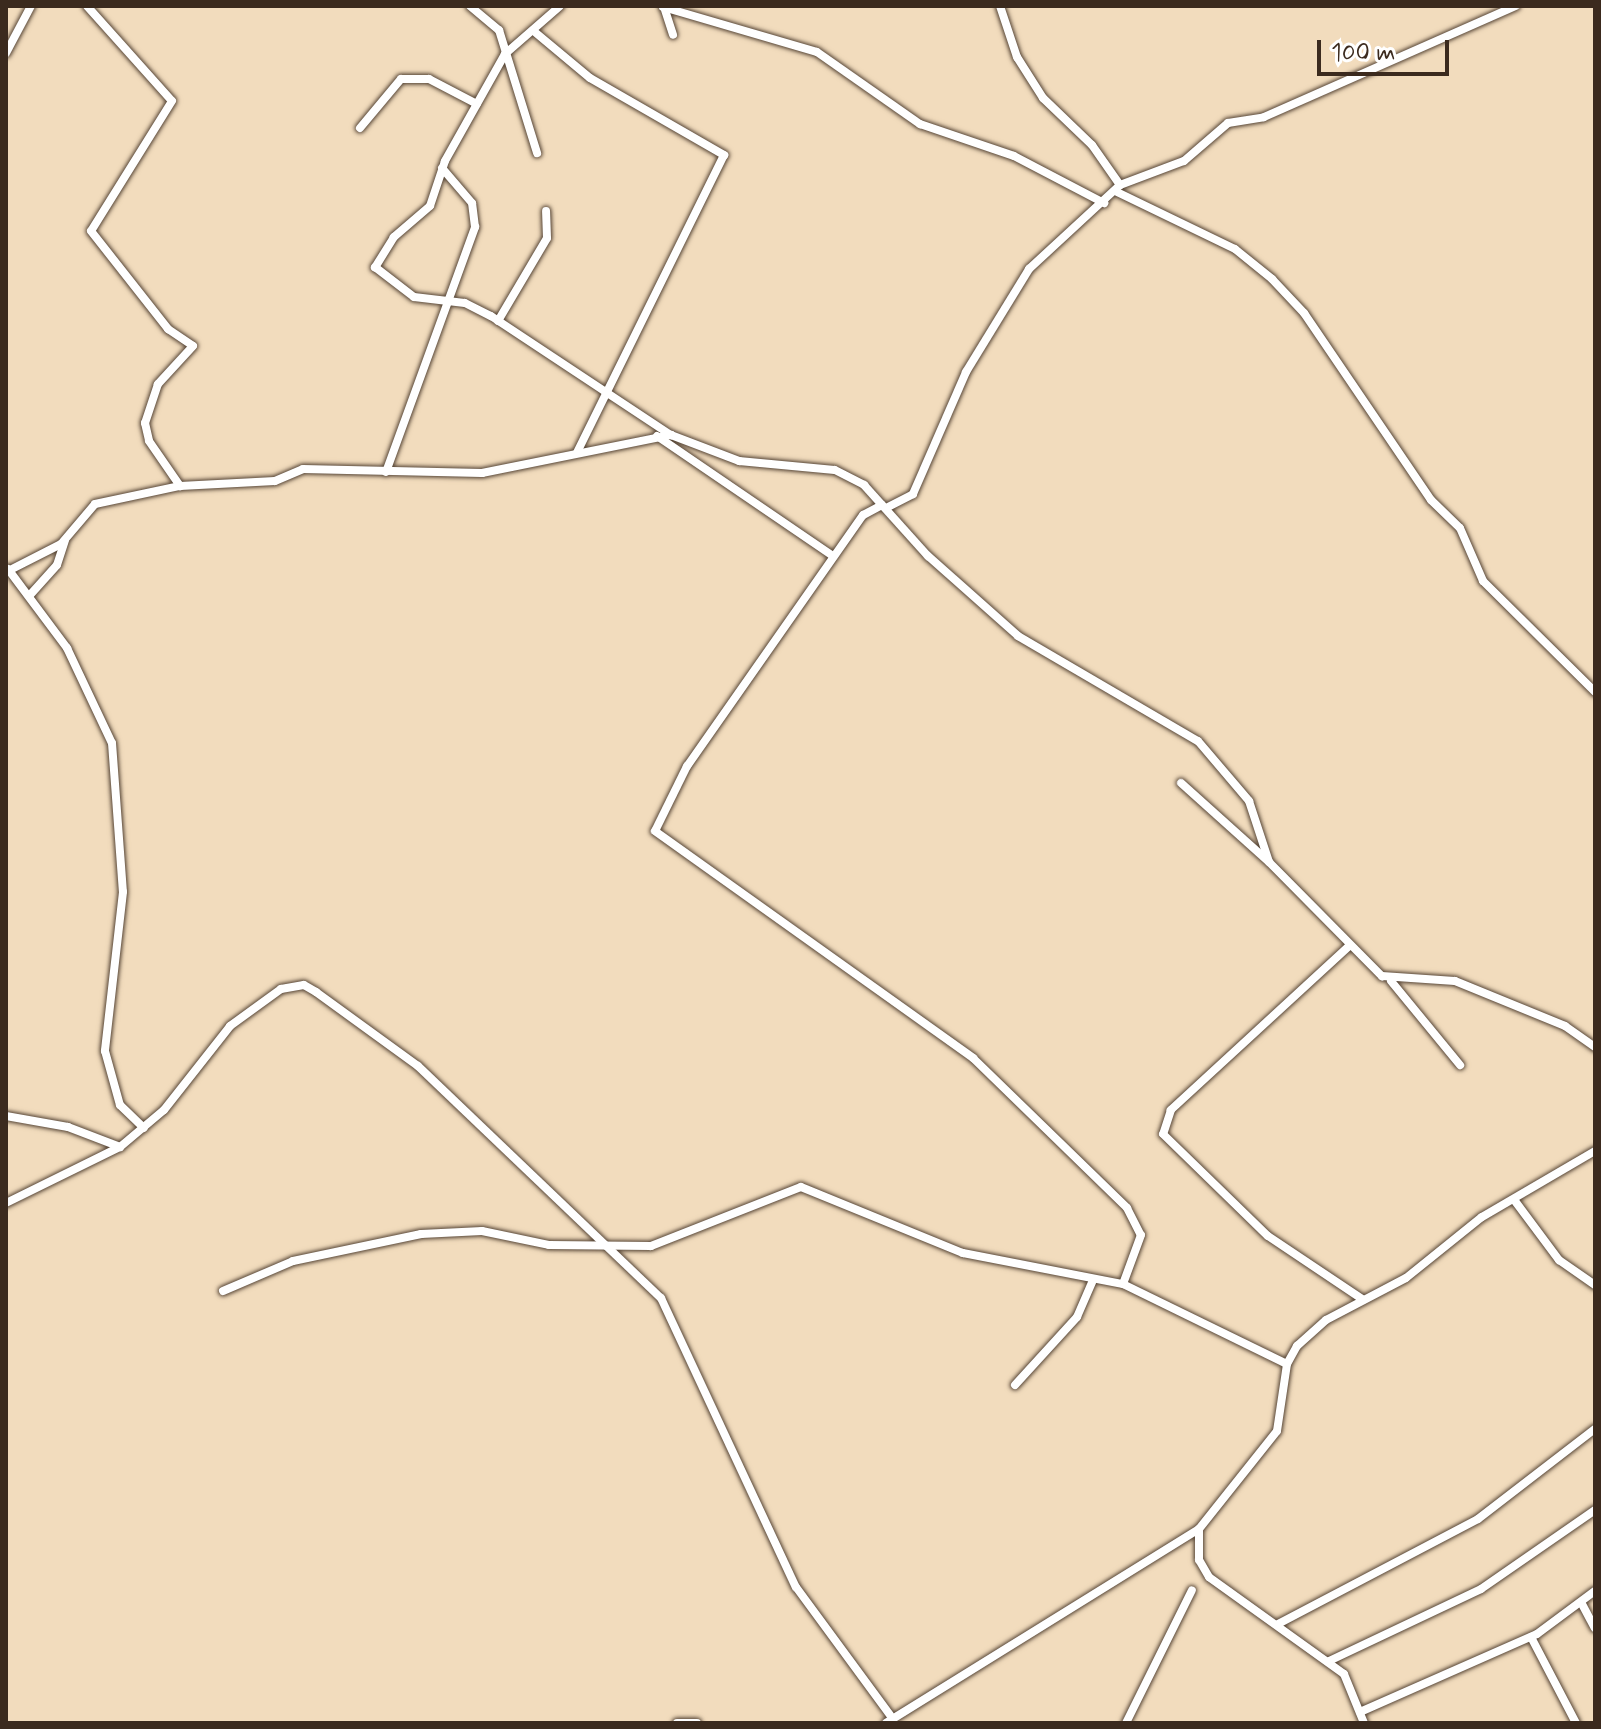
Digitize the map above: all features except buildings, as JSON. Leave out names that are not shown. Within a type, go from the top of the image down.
[{"type":"street","points":[[6,53],[31,6]]},
{"type":"street","points":[[87,6],[172,101],[91,231],[168,329],[193,346],[158,384],[145,423],[149,441],[180,486]]},
{"type":"street","points":[[470,6],[493,21],[537,153]]},
{"type":"street","points":[[560,6],[536,33],[505,54],[442,168],[430,206],[394,237],[375,267],[414,297],[465,303],[498,321],[552,362],[608,389],[671,435],[739,461],[835,470],[885,506],[928,556],[1018,636],[1198,741],[1249,801],[1269,862]]},
{"type":"street","points":[[662,6],[817,52],[920,124],[1014,156],[1104,203]]},
{"type":"street","points":[[662,6],[673,35]]},
{"type":"street","points":[[1000,6],[1017,57],[1043,98],[1092,145],[1118,189],[1235,249],[1272,279],[1304,313],[1431,500],[1460,528],[1493,594],[1556,646],[1595,692]]},
{"type":"street","points":[[1123,1284],[1141,1235],[1127,1208],[973,1058],[655,831],[687,766],[863,515],[913,494],[966,372],[1015,288],[1118,189],[1184,161],[1228,123],[1264,117],[1516,6]]},
{"type":"street","points":[[536,33],[590,78],[723,150],[577,452]]},
{"type":"street","points":[[360,128],[385,92],[415,76],[477,104]]},
{"type":"street","points":[[386,472],[477,214],[442,168]]},
{"type":"street","points":[[498,321],[547,238],[546,211]]},
{"type":"street","points":[[30,595],[57,565],[66,539],[95,504],[180,486],[275,481],[303,469],[482,473],[671,435]]},
{"type":"street","points":[[657,436],[833,556]]},
{"type":"street","points":[[66,539],[8,569],[67,648],[112,743],[123,892],[105,1051],[120,1105],[144,1128]]},
{"type":"street","points":[[1181,783],[1269,862],[1348,947],[1391,981],[1460,1065]]},
{"type":"street","points":[[1348,947],[1171,1110],[1163,1134],[1268,1236],[1362,1299]]},
{"type":"street","points":[[1391,981],[1431,975],[1455,981],[1565,1026],[1595,1047]]},
{"type":"street","points":[[6,1203],[120,1147],[144,1128],[230,1026],[281,989],[304,985],[418,1066],[661,1298],[796,1587],[890,1720],[1199,1529],[1277,1431],[1287,1364],[1326,1320],[1406,1278],[1482,1217],[1515,1201],[1595,1151]]},
{"type":"street","points":[[6,1116],[68,1127],[120,1147]]},
{"type":"street","points":[[223,1291],[293,1261],[421,1234],[482,1231],[605,1247],[651,1246],[700,1232],[801,1187],[963,1253],[1123,1284],[1287,1364]]},
{"type":"street","points":[[1515,1201],[1559,1260],[1595,1285]]},
{"type":"street","points":[[1015,1385],[1077,1317],[1093,1280]]},
{"type":"street","points":[[1278,1624],[1478,1519],[1595,1429]]},
{"type":"street","points":[[1329,1661],[1481,1589],[1595,1510]]},
{"type":"street","points":[[1199,1529],[1196,1547],[1209,1577],[1329,1661],[1357,1693],[1364,1723]]},
{"type":"street","points":[[1126,1723],[1192,1590]]},
{"type":"street","points":[[1360,1712],[1531,1637],[1582,1604],[1595,1591]]},
{"type":"street","points":[[1582,1604],[1595,1628]]},
{"type":"street","points":[[1531,1637],[1576,1723]]},
{"type":"street","points":[[677,1723],[697,1723]]}]
